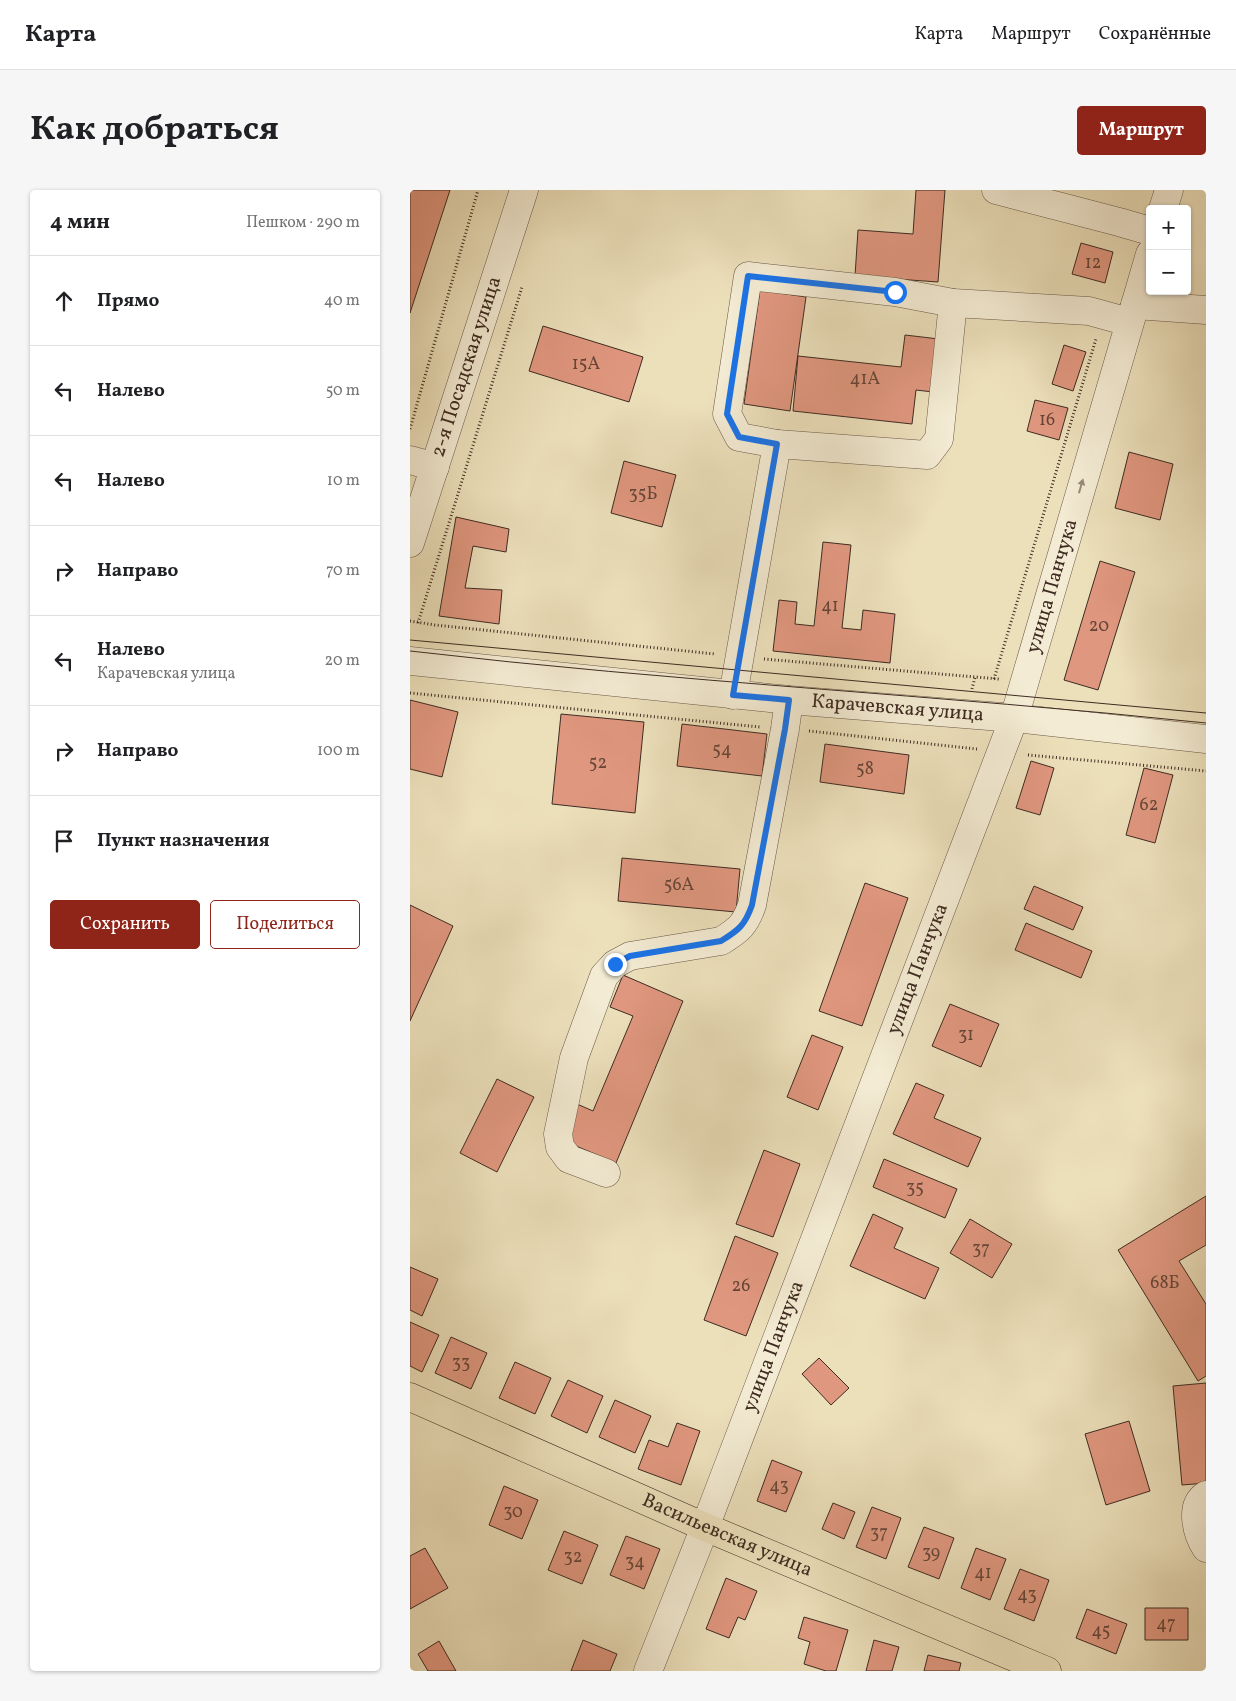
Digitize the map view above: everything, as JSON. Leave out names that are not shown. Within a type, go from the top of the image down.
[{"type":"main road","name":"Васильевская улица","points":[[410,1397],[705,1527],[1046,1671]]},
{"type":"street","name":"2-я Посадская улица","points":[[410,543],[423,463],[524,190]]},
{"type":"street","points":[[996,190],[1146,230]]},
{"type":"street","points":[[1164,205],[1169,190]]},
{"type":"street","name":"улица Панчука","points":[[648,1671],[705,1527],[1014,718],[1146,267]]},
{"type":"street","points":[[953,303],[939,440],[927,455],[777,444],[739,437],[727,414],[748,276],[895,292],[953,303],[1088,311],[1103,315],[1206,310]]},
{"type":"street","points":[[733,695],[777,444]]},
{"type":"street","name":"Карачевская улица","points":[[410,661],[733,695],[1014,718],[1206,739]]},
{"type":"street","points":[[606,1173],[568,1160],[560,1147],[558,1134],[574,1058],[604,976],[615,964],[630,956],[721,941],[734,933],[746,921],[752,905],[789,700]]},
{"type":"street","points":[[1206,1495],[1197,1504],[1197,1523],[1206,1548]]},
{"type":"path","points":[[410,429],[478,190]]},
{"type":"path","points":[[418,622],[523,284]]},
{"type":"path","points":[[410,621],[740,657],[994,679],[1103,315]]},
{"type":"path","points":[[410,693],[1206,771]]},
{"type":"building","points":[[410,190],[450,190],[410,313]]},
{"type":"building","points":[[916,190],[945,190],[938,282],[855,276],[858,230],[913,234]]},
{"type":"building","points":[[1081,243],[1113,252],[1105,283],[1072,274]]},
{"type":"building","points":[[760,290],[806,297],[790,411],[744,404]]},
{"type":"building","points":[[543,326],[643,357],[629,402],[529,371]]},
{"type":"building","points":[[905,335],[939,339],[933,392],[916,390],[912,424],[793,411],[798,356],[901,367]]},
{"type":"building","points":[[1064,345],[1086,352],[1073,391],[1052,384]]},
{"type":"building","points":[[1035,400],[1068,408],[1059,440],[1027,431]]},
{"type":"building","points":[[1129,452],[1173,464],[1160,520],[1115,508]]},
{"type":"building","points":[[624,461],[676,475],[662,527],[611,513]]},
{"type":"building","points":[[456,517],[509,529],[506,552],[473,546],[465,588],[502,590],[499,624],[439,616]]},
{"type":"building","points":[[823,542],[851,545],[842,628],[861,630],[863,610],[895,614],[890,663],[773,651],[779,600],[797,602],[795,624],[814,626]]},
{"type":"building","points":[[1100,561],[1135,572],[1098,690],[1064,680]]},
{"type":"building","points":[[410,700],[458,712],[442,777],[410,769]]},
{"type":"building","points":[[561,714],[644,722],[635,813],[552,804]]},
{"type":"building","points":[[682,724],[767,734],[762,776],[677,766]]},
{"type":"building","points":[[825,744],[909,755],[904,794],[820,782]]},
{"type":"building","points":[[1031,761],[1054,768],[1040,815],[1016,808]]},
{"type":"building","points":[[1144,768],[1173,775],[1155,843],[1126,835]]},
{"type":"building","points":[[622,858],[740,869],[736,912],[618,901]]},
{"type":"building","points":[[865,883],[908,898],[862,1026],[819,1011]]},
{"type":"building","points":[[1034,886],[1083,907],[1073,930],[1024,909]]},
{"type":"building","points":[[410,905],[453,926],[410,1021]]},
{"type":"building","points":[[1026,923],[1092,951],[1081,978],[1015,950]]},
{"type":"building","points":[[623,975],[683,1001],[616,1163],[562,1140],[577,1104],[593,1111],[633,1016],[610,1007]]},
{"type":"building","points":[[950,1004],[999,1024],[981,1067],[932,1046]]},
{"type":"building","points":[[812,1035],[843,1047],[818,1110],[787,1097]]},
{"type":"building","points":[[497,1079],[534,1097],[497,1172],[460,1153]]},
{"type":"building","points":[[916,1083],[944,1095],[934,1118],[981,1138],[968,1167],[893,1134]]},
{"type":"building","points":[[764,1150],[800,1164],[773,1237],[736,1224]]},
{"type":"building","points":[[884,1159],[957,1189],[945,1218],[873,1187]]},
{"type":"building","points":[[1206,1196],[1206,1245],[1179,1261],[1206,1304],[1206,1376],[1198,1381],[1118,1250]]},
{"type":"building","points":[[873,1214],[903,1228],[894,1248],[939,1268],[925,1299],[850,1266]]},
{"type":"building","points":[[970,1219],[1012,1244],[992,1278],[950,1253]]},
{"type":"building","points":[[735,1236],[778,1253],[746,1336],[704,1320]]},
{"type":"building","points":[[410,1267],[438,1279],[422,1316],[410,1310]]},
{"type":"building","points":[[410,1322],[439,1335],[422,1372],[410,1366]]},
{"type":"building","points":[[451,1337],[487,1353],[471,1389],[435,1373]]},
{"type":"building","points":[[819,1358],[849,1388],[831,1405],[802,1374]]},
{"type":"building","points":[[515,1362],[551,1378],[535,1414],[499,1398]]},
{"type":"building","points":[[568,1380],[603,1396],[587,1433],[551,1416]]},
{"type":"building","points":[[1206,1383],[1206,1483],[1182,1485],[1173,1386]]},
{"type":"building","points":[[615,1400],[651,1416],[635,1453],[599,1437]]},
{"type":"building","points":[[1129,1421],[1150,1491],[1106,1505],[1085,1434]]},
{"type":"building","points":[[677,1423],[700,1431],[681,1485],[638,1469],[649,1440],[668,1447]]},
{"type":"building","points":[[772,1460],[802,1472],[786,1512],[757,1501]]},
{"type":"building","points":[[504,1486],[538,1500],[522,1539],[489,1525]]},
{"type":"building","points":[[833,1503],[855,1512],[844,1539],[822,1529]]},
{"type":"building","points":[[872,1507],[901,1518],[886,1559],[856,1547]]},
{"type":"building","points":[[924,1527],[954,1538],[939,1579],[908,1567]]},
{"type":"building","points":[[564,1531],[598,1545],[582,1584],[548,1570]]},
{"type":"building","points":[[626,1536],[660,1549],[644,1589],[610,1575]]},
{"type":"building","points":[[425,1548],[448,1588],[410,1609],[410,1556]]},
{"type":"building","points":[[976,1548],[1006,1559],[990,1600],[961,1588]]},
{"type":"building","points":[[1020,1569],[1049,1580],[1034,1621],[1004,1609]]},
{"type":"building","points":[[726,1578],[757,1591],[745,1620],[738,1617],[729,1638],[706,1629]]},
{"type":"building","points":[[1145,1608],[1188,1608],[1188,1640],[1145,1640]]},
{"type":"building","points":[[1087,1609],[1127,1624],[1116,1654],[1076,1638]]},
{"type":"building","points":[[804,1617],[848,1630],[836,1671],[826,1671],[804,1664],[810,1642],[798,1638]]},
{"type":"building","points":[[583,1640],[617,1654],[610,1671],[571,1671]]},
{"type":"building","points":[[874,1640],[899,1647],[892,1671],[866,1671]]},
{"type":"building","points":[[439,1641],[456,1671],[428,1671],[418,1654]]},
{"type":"building","points":[[928,1655],[961,1663],[959,1671],[924,1671]]},
{"type":"tram line","points":[[410,640],[1206,713]]},
{"type":"tram line","points":[[410,651],[509,662],[1007,704],[1206,723]]},
{"type":"route","points":[[615,964],[630,956],[721,941],[734,933],[746,921],[752,905],[789,700],[733,695],[764,509],[777,444],[739,437],[727,414],[748,276],[895,292]]}]
